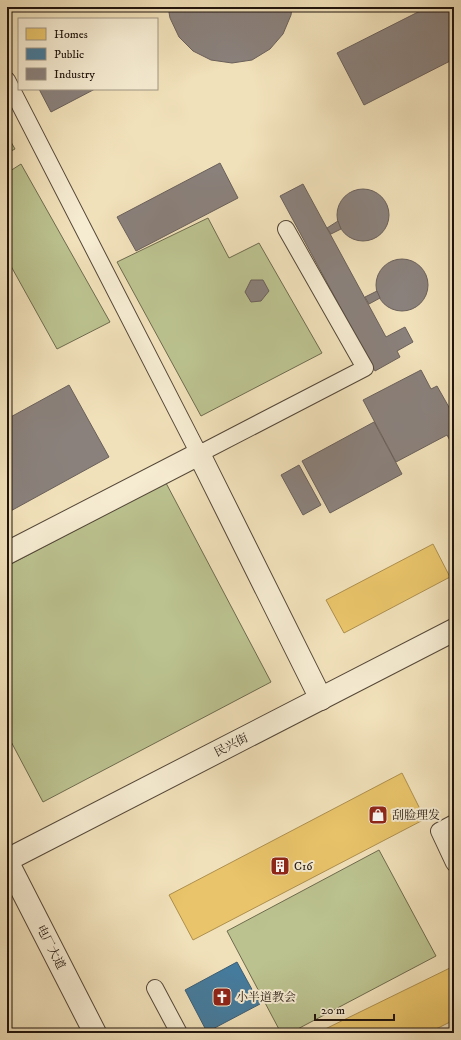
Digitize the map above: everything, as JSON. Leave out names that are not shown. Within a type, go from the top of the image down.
[{"type":"street","points":[[7,553],[199,454],[321,699]]},
{"type":"street","name":"民兴街","points":[[7,861],[454,630]]},
{"type":"street","name":"电厂大道","points":[[7,861],[95,1033]]},
{"type":"lane","points":[[7,80],[199,454],[365,368],[286,230]]},
{"type":"lane","points":[[454,823],[439,831],[454,863]]},
{"type":"lane","points":[[155,988],[178,1033]]},
{"type":"green space","points":[[7,135],[15,149],[7,153]]},
{"type":"green space","points":[[21,164],[110,322],[57,349],[7,259],[7,173]]},
{"type":"green space","points":[[208,218],[229,258],[259,243],[322,353],[201,416],[117,262]]},
{"type":"green space","points":[[166,483],[271,682],[43,802],[7,734],[7,566]]},
{"type":"green space","points":[[379,850],[436,956],[290,1033],[281,1033],[227,931]]},
{"type":"building: Homes","points":[[433,544],[450,577],[344,633],[326,600]]},
{"type":"building: Homes","name":"C16","points":[[402,773],[425,819],[193,940],[169,895]]},
{"type":"building: Homes","points":[[454,966],[454,1020],[428,1033],[317,1033]]},
{"type":"building: Public","name":"小半道教会","points":[[237,962],[260,1004],[207,1032],[185,990]]},
{"type":"building: Industry","points":[[168,7],[292,7],[291,15],[283,34],[270,49],[252,60],[232,63],[211,60],[193,51],[179,37],[170,18]]},
{"type":"building: Industry","points":[[428,7],[454,7],[454,59],[364,105],[337,53]]},
{"type":"building: Industry","points":[[40,90],[93,90],[51,112]]},
{"type":"building: Industry","points":[[220,163],[238,198],[136,251],[117,217]]},
{"type":"building: Industry","points":[[303,184],[386,337],[405,327],[413,342],[397,351],[400,357],[375,371],[280,196]]},
{"type":"building: Industry","points":[[363,189],[373,191],[381,197],[387,205],[389,215],[387,225],[381,233],[373,239],[363,241],[353,239],[345,233],[339,225],[337,215],[339,205],[345,197],[353,191]]},
{"type":"building: Industry","points":[[338,221],[341,229],[331,234],[327,228]]},
{"type":"building: Industry","points":[[402,259],[412,261],[420,267],[426,275],[428,285],[426,295],[420,303],[412,309],[402,311],[392,309],[384,303],[378,295],[376,285],[378,275],[384,267],[392,261]]},
{"type":"building: Industry","points":[[251,280],[263,280],[269,291],[261,301],[251,302],[245,292]]},
{"type":"building: Industry","points":[[377,291],[380,298],[369,304],[365,297]]},
{"type":"building: Industry","points":[[421,370],[431,389],[437,386],[454,416],[454,448],[447,435],[396,462],[363,400]]},
{"type":"building: Industry","points":[[69,385],[109,457],[7,513],[7,419]]},
{"type":"building: Industry","points":[[374,422],[402,474],[330,513],[302,461]]},
{"type":"building: Industry","points":[[299,465],[321,505],[303,515],[281,475]]},
{"type":"place","name":"刮脸理发","points":[[378,815]]},
{"type":"place","name":"C16","points":[[280,866]]},
{"type":"place","name":"小半道教会","points":[[222,997]]}]
